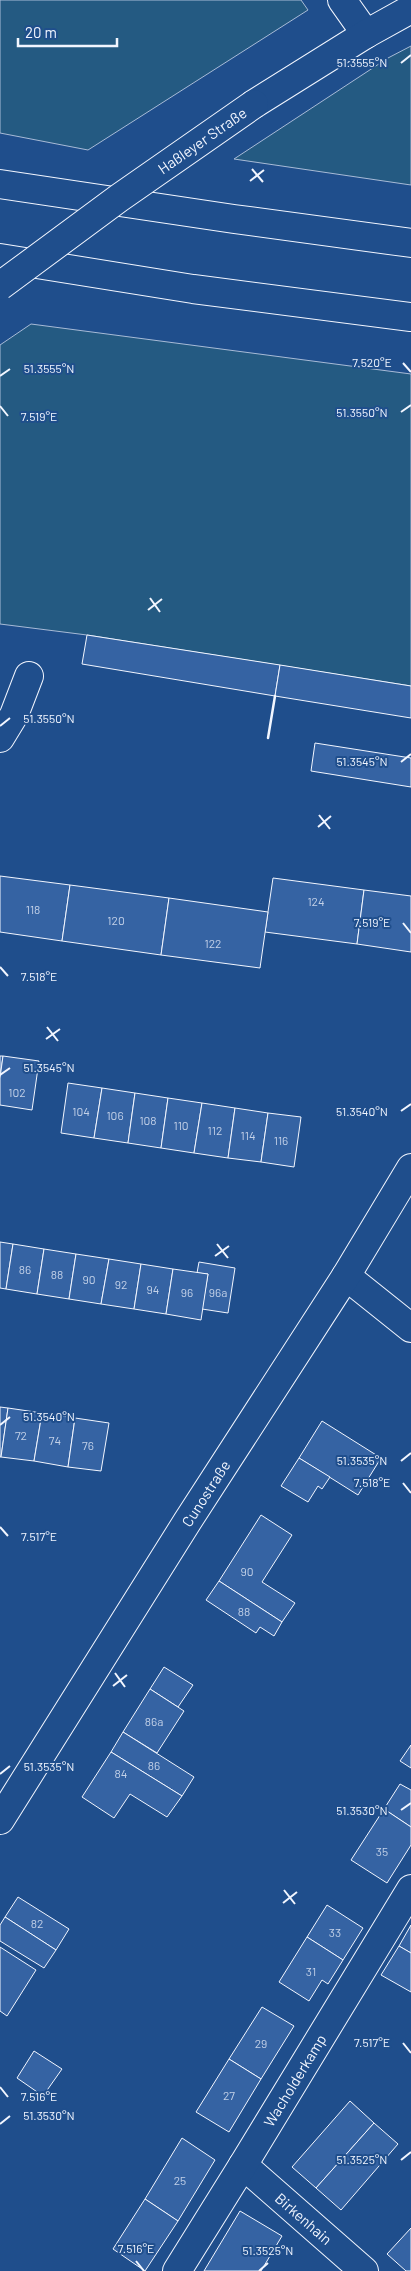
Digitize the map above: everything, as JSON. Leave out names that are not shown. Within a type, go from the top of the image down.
[{"type":"main road","points":[[342,0],[366,34]]},
{"type":"main road","name":"Haßleyer Straße","points":[[0,286],[119,198],[254,104],[366,34],[411,9]]},
{"type":"main road","points":[[0,184],[234,219],[411,242]]},
{"type":"main road","points":[[0,258],[194,289],[411,317]]},
{"type":"main road","points":[[0,738],[14,715],[29,676]]},
{"type":"main road","name":"Cunostraße","points":[[0,1820],[192,1514],[346,1276],[411,1168]]},
{"type":"main road","points":[[346,1276],[411,1328]]},
{"type":"main road","name":"Wacholderkamp","points":[[177,2271],[244,2165],[411,1889]]},
{"type":"main road","name":"Birkenhain","points":[[244,2165],[364,2271]]},
{"type":"shaded area","points":[[0,0],[301,0],[308,10],[88,150],[0,133]]},
{"type":"shaded area","points":[[411,46],[411,185],[234,159],[388,58]]},
{"type":"shaded area","points":[[31,324],[411,374],[411,686],[87,635],[0,624],[0,345]]},
{"type":"building","points":[[87,635],[280,665],[275,696],[82,664]]},
{"type":"building","points":[[280,665],[411,686],[411,718],[275,696]]},
{"type":"building","points":[[315,743],[411,758],[411,787],[311,771]]},
{"type":"building","points":[[0,876],[70,885],[62,941],[0,932]]},
{"type":"building","points":[[273,878],[364,890],[357,944],[265,932]]},
{"type":"building","points":[[70,885],[169,898],[161,955],[62,941]]},
{"type":"building","points":[[364,890],[411,896],[411,952],[357,944]]},
{"type":"building","points":[[169,898],[268,912],[260,968],[161,955]]},
{"type":"building","points":[[0,1056],[3,1056],[0,1078]]},
{"type":"building","points":[[3,1056],[39,1061],[32,1110],[0,1105],[0,1078]]},
{"type":"building","points":[[68,1083],[102,1088],[94,1138],[61,1133]]},
{"type":"building","points":[[102,1088],[135,1093],[128,1143],[94,1138]]},
{"type":"building","points":[[135,1093],[168,1098],[161,1148],[128,1143]]},
{"type":"building","points":[[168,1098],[202,1103],[194,1153],[161,1148]]},
{"type":"building","points":[[202,1103],[235,1108],[228,1158],[194,1153]]},
{"type":"building","points":[[235,1108],[268,1113],[261,1162],[228,1158]]},
{"type":"building","points":[[268,1113],[301,1117],[294,1167],[261,1162]]},
{"type":"building","points":[[0,1242],[13,1244],[6,1289],[0,1288]]},
{"type":"building","points":[[13,1244],[44,1249],[37,1294],[6,1289]]},
{"type":"building","points":[[44,1249],[76,1254],[69,1299],[37,1294]]},
{"type":"building","points":[[76,1254],[109,1259],[101,1304],[69,1299]]},
{"type":"building","points":[[109,1259],[141,1264],[134,1309],[101,1304]]},
{"type":"building","points":[[199,1262],[235,1268],[228,1313],[202,1309],[208,1274],[197,1273]]},
{"type":"building","points":[[141,1264],[173,1269],[166,1314],[134,1309]]},
{"type":"building","points":[[173,1269],[208,1274],[201,1320],[166,1314]]},
{"type":"building","points":[[0,1407],[8,1408],[1,1457],[0,1457]]},
{"type":"building","points":[[8,1408],[42,1413],[34,1461],[1,1457]]},
{"type":"building","points":[[42,1413],[75,1418],[68,1467],[34,1461]]},
{"type":"building","points":[[75,1418],[109,1423],[101,1471],[68,1467]]},
{"type":"building","points":[[322,1421],[381,1458],[358,1495],[299,1458]]},
{"type":"building","points":[[299,1458],[330,1477],[322,1489],[318,1486],[308,1502],[281,1486]]},
{"type":"building","points":[[261,1515],[292,1535],[262,1582],[295,1603],[282,1622],[219,1581]]},
{"type":"building","points":[[219,1581],[282,1622],[274,1636],[260,1627],[256,1633],[206,1600]]},
{"type":"building","points":[[164,1667],[193,1685],[178,1707],[150,1689]]},
{"type":"building","points":[[150,1689],[184,1711],[157,1753],[123,1732]]},
{"type":"building","points":[[123,1732],[194,1777],[182,1796],[111,1752]]},
{"type":"building","points":[[411,1745],[411,1768],[400,1761]]},
{"type":"building","points":[[111,1752],[182,1796],[167,1817],[130,1794],[114,1818],[82,1797]]},
{"type":"building","points":[[400,1784],[411,1790],[411,1827],[384,1809]]},
{"type":"building","points":[[384,1809],[411,1827],[411,1845],[387,1883],[351,1860]]},
{"type":"building","points":[[18,1897],[69,1929],[56,1950],[5,1917]]},
{"type":"building","points":[[327,1905],[363,1928],[343,1960],[307,1937]]},
{"type":"building","points":[[5,1917],[56,1950],[44,1968],[0,1941],[0,1925]]},
{"type":"building","points":[[411,1925],[411,1953],[399,1946]]},
{"type":"building","points":[[307,1937],[343,1960],[328,1984],[322,1980],[309,2001],[279,1982]]},
{"type":"building","points":[[399,1946],[411,1953],[411,1992],[381,1975]]},
{"type":"building","points":[[0,1947],[36,1970],[7,2016],[0,2011]]},
{"type":"building","points":[[262,2007],[294,2026],[261,2079],[229,2059]]},
{"type":"building","points":[[34,2051],[62,2069],[43,2096],[17,2078]]},
{"type":"building","points":[[229,2059],[261,2079],[229,2132],[196,2112]]},
{"type":"building","points":[[350,2101],[374,2123],[316,2188],[292,2167]]},
{"type":"building","points":[[374,2123],[398,2144],[341,2210],[316,2188]]},
{"type":"building","points":[[182,2138],[215,2160],[178,2221],[145,2199]]},
{"type":"building","points":[[145,2199],[178,2221],[145,2271],[113,2249]]},
{"type":"building","points":[[240,2211],[282,2236],[261,2271],[204,2271]]},
{"type":"building","points":[[411,2228],[411,2271],[406,2271],[387,2254]]},
{"type":"wall","points":[[268,738],[275,696]]}]
